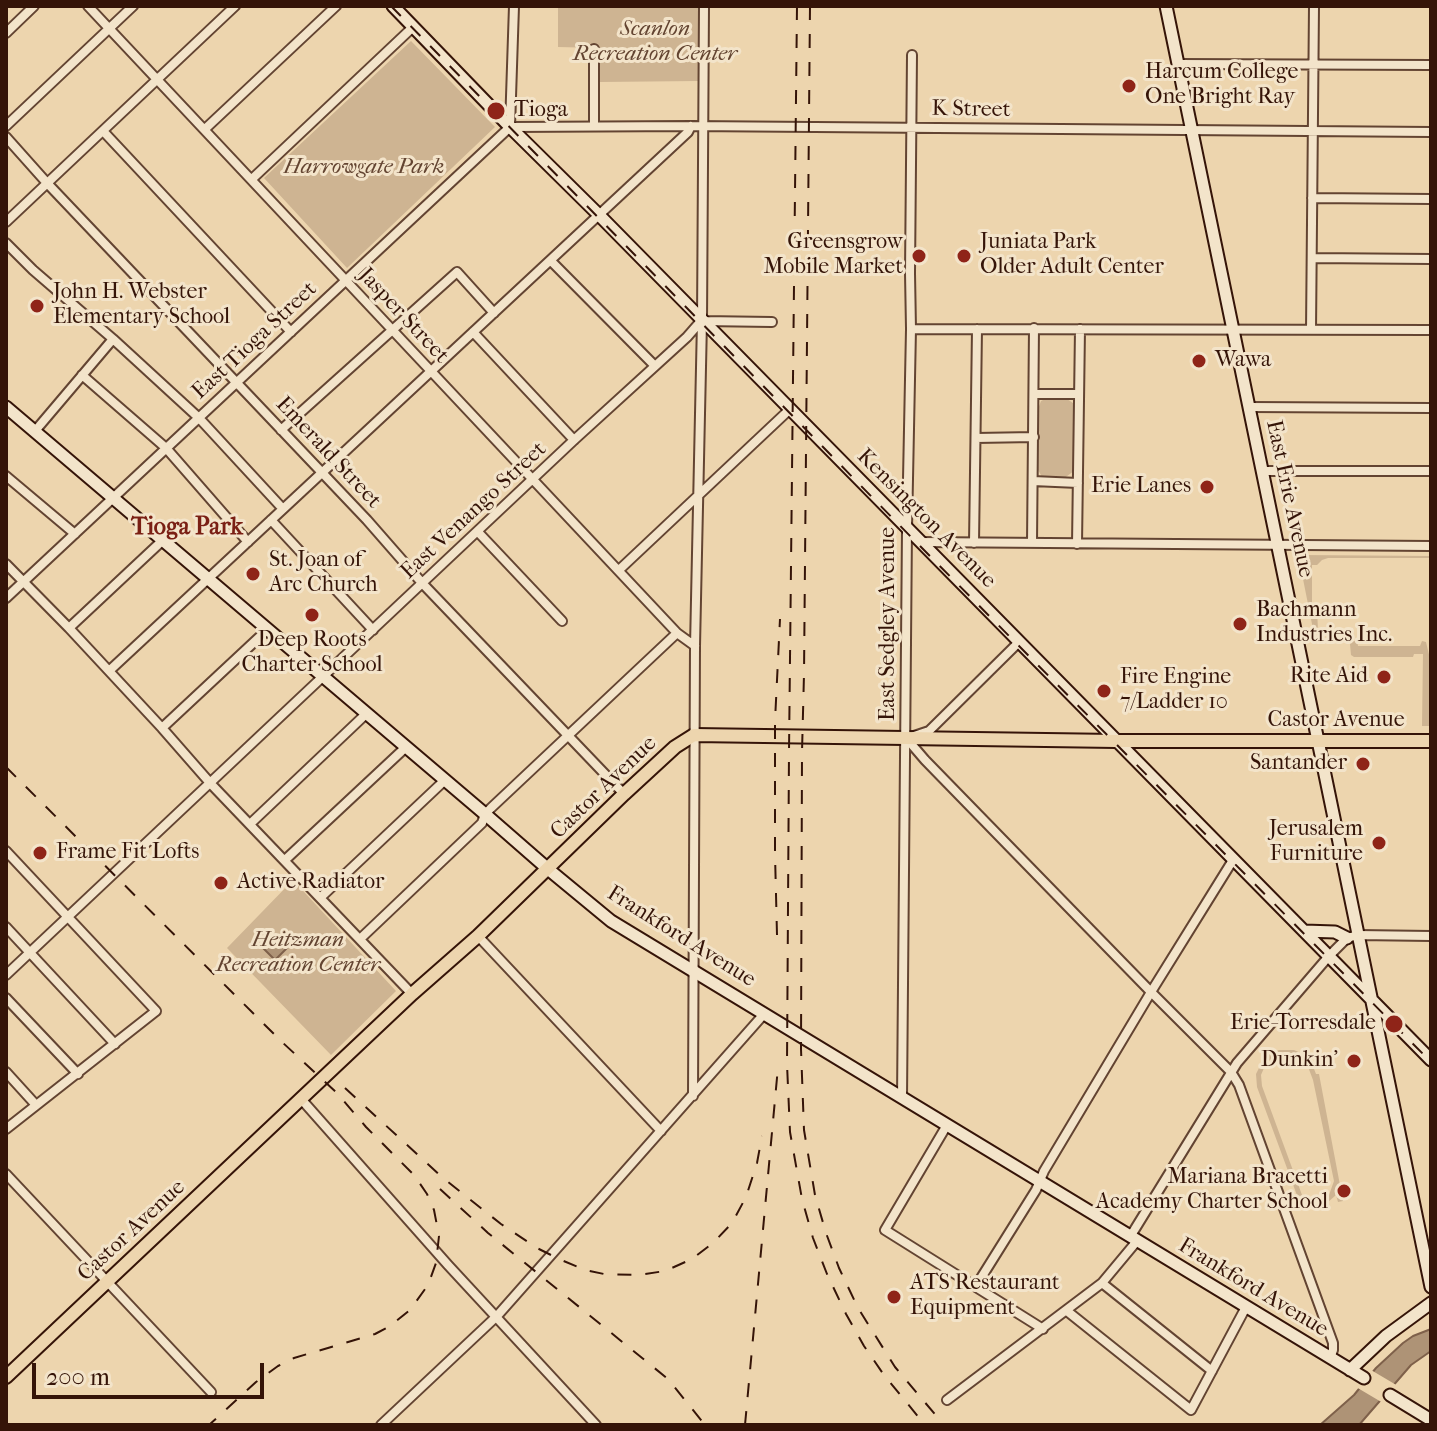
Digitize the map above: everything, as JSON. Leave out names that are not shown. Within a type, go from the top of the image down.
[{"type":"main road","name":"Kensington Avenue","points":[[393,6],[1431,1060]]},
{"type":"main road","name":"East Erie Avenue","points":[[1166,6],[1318,740],[1353,936],[1372,1000],[1431,1287]]},
{"type":"main road","name":"Frankford Avenue","points":[[6,407],[611,921],[1364,1378]]},
{"type":"main road","name":"Castor Avenue","points":[[6,1377],[412,994],[478,936],[624,794],[675,747],[694,735],[1116,741],[1431,741]]},
{"type":"main road","points":[[1304,931],[1353,936]]},
{"type":"main road","points":[[1350,1370],[1386,1336],[1431,1303]]},
{"type":"main road","points":[[1390,1395],[1431,1420]]},
{"type":"street","points":[[6,33],[34,6]]},
{"type":"street","name":"Jasper Street","points":[[88,6],[677,633],[695,646]]},
{"type":"street","points":[[6,126],[133,6]]},
{"type":"street","points":[[6,222],[235,6]]},
{"type":"street","points":[[205,129],[336,6]]},
{"type":"street","points":[[510,127],[514,6]]},
{"type":"street","points":[[693,1096],[694,735],[704,6]]},
{"type":"street","points":[[1311,330],[1314,6]]},
{"type":"street","points":[[252,179],[413,27]]},
{"type":"street","points":[[594,49],[594,126]]},
{"type":"street","name":"East Sedgley Avenue","points":[[902,1098],[912,55]]},
{"type":"street","points":[[1178,64],[1431,65]]},
{"type":"street","points":[[109,671],[551,261],[691,126]]},
{"type":"street","name":"K Street","points":[[510,127],[1431,132]]},
{"type":"street","name":"East Tioga Street","points":[[6,598],[510,127]]},
{"type":"street","points":[[103,131],[291,332]]},
{"type":"street","name":"Emerald Street","points":[[6,137],[367,520],[423,584],[624,794]]},
{"type":"street","points":[[1312,198],[1431,199]]},
{"type":"street","points":[[6,243],[199,418],[283,509]]},
{"type":"street","points":[[1312,258],[1431,259]]},
{"type":"street","points":[[551,261],[655,366]]},
{"type":"street","points":[[281,430],[457,272],[494,313]]},
{"type":"street","points":[[702,321],[772,322]]},
{"type":"street","name":"East Venango Street","points":[[6,975],[702,321]]},
{"type":"street","points":[[1032,543],[1034,328]]},
{"type":"street","points":[[911,329],[1431,330]]},
{"type":"street","points":[[974,543],[977,329]]},
{"type":"street","points":[[1077,544],[1080,329]]},
{"type":"street","points":[[473,332],[574,440]]},
{"type":"street","points":[[35,431],[113,339]]},
{"type":"street","points":[[82,375],[166,448],[248,542]]},
{"type":"street","points":[[1034,394],[1079,394]]},
{"type":"street","points":[[1249,407],[1431,408]]},
{"type":"street","points":[[619,570],[789,410]]},
{"type":"street","points":[[976,438],[1034,437]]},
{"type":"street","points":[[1262,471],[1431,471]]},
{"type":"street","points":[[6,476],[75,534]]},
{"type":"street","points":[[1033,481],[1078,483]]},
{"type":"street","points":[[271,520],[373,630]]},
{"type":"street","points":[[478,532],[562,621]]},
{"type":"street","points":[[69,628],[163,540]]},
{"type":"street","points":[[920,542],[1431,546]]},
{"type":"street","points":[[6,564],[412,994]]},
{"type":"street","points":[[162,728],[267,630]]},
{"type":"street","points":[[360,939],[482,823],[485,814],[677,633]]},
{"type":"street","points":[[1019,642],[929,731],[906,738],[1231,1072],[1239,1085],[1333,1343],[1330,1358]]},
{"type":"street","points":[[250,824],[367,713]]},
{"type":"street","points":[[285,860],[406,747]]},
{"type":"street","points":[[321,897],[445,780]]},
{"type":"street","points":[[6,851],[156,1011],[6,1129]]},
{"type":"street","points":[[976,1286],[1233,860]]},
{"type":"street","points":[[6,927],[115,1044]]},
{"type":"street","points":[[478,936],[661,1131]]},
{"type":"street","points":[[947,1400],[1102,1283],[1133,1239],[1237,1063],[1329,956],[1353,936],[1431,936]]},
{"type":"street","points":[[6,998],[78,1074]]},
{"type":"street","points":[[381,1425],[497,1316],[764,1014]]},
{"type":"street","points":[[6,1072],[36,1105]]},
{"type":"street","points":[[302,1100],[448,1265],[596,1425]]},
{"type":"street","points":[[947,1125],[885,1230],[1043,1329]]},
{"type":"street","points":[[6,1174],[211,1392]]},
{"type":"street","points":[[1102,1283],[1212,1371]]},
{"type":"street","points":[[1067,1311],[1191,1410],[1246,1307]]},
{"type":"green space","name":"Scanlon Recreation Center","points":[[558,6],[698,6],[698,81],[600,82],[600,48],[558,47]]},
{"type":"green space","name":"Harrowgate Park","points":[[411,41],[495,127],[347,268],[264,178]]},
{"type":"green space","points":[[1047,398],[1067,399],[1076,409],[1074,471],[1063,479],[1042,477],[1037,468],[1038,409],[1041,401]]},
{"type":"green space","points":[[1300,555],[1431,558],[1328,558],[1312,565],[1312,609],[1317,609],[1318,630],[1314,634]]},
{"type":"green space","points":[[1352,641],[1357,641],[1358,646],[1420,646],[1422,641],[1426,642],[1431,663],[1431,726],[1422,726],[1423,654],[1414,654],[1413,657],[1354,657],[1351,655]]},
{"type":"green space","name":"Heitzman Recreation Center","points":[[293,880],[396,991],[331,1055],[227,948]]},
{"type":"green space","points":[[1294,1050],[1311,1061],[1316,1074],[1319,1074],[1343,1201],[1338,1202],[1336,1195],[1327,1203],[1317,1205],[1298,1198],[1257,1087],[1256,1074],[1264,1058],[1271,1053]],"holes":[[[1280,1055],[1293,1055],[1307,1064],[1313,1080],[1334,1181],[1329,1195],[1321,1200],[1302,1195],[1262,1086],[1261,1075],[1268,1061]]]},
{"type":"shaded area","points":[[284,933],[294,941],[275,960],[261,946]]},
{"type":"shaded area","points":[[1431,1329],[1431,1351],[1411,1365],[1359,1425],[1320,1425],[1354,1395],[1376,1368],[1403,1343]]},
{"type":"pier","points":[[1371,1370],[1398,1386],[1383,1403],[1356,1387]]},
{"type":"railway","points":[[391,6],[1431,1062]]},
{"type":"railway","points":[[797,6],[787,1064],[790,1132],[802,1199],[827,1274],[864,1346],[925,1425]]},
{"type":"railway","points":[[810,6],[802,752],[801,1049],[804,1130],[815,1195],[839,1268],[858,1308],[895,1367],[944,1425]]},
{"type":"railway","points":[[777,935],[775,721],[780,619]]},
{"type":"railway","points":[[6,767],[336,1092],[414,1175],[434,1210],[439,1236],[436,1263],[428,1285],[410,1310],[375,1334],[294,1358],[278,1366],[209,1425]]},
{"type":"railway","points":[[745,1425],[778,1067]]},
{"type":"railway","points":[[345,1088],[443,1178],[501,1224],[559,1259],[604,1274],[638,1275],[665,1271],[692,1259],[713,1243],[732,1223],[746,1197],[762,1136]]},
{"type":"railway","points":[[440,1189],[488,1233],[668,1379],[705,1425]]},
{"type":"place","name":"Harcum College One Bright Ray","points":[[1129,86]]},
{"type":"place","name":"Tioga","points":[[496,111]]},
{"type":"place","name":"Greensgrow Mobile Market","points":[[919,256]]},
{"type":"place","name":"Juniata Park Older Adult Center","points":[[964,256]]},
{"type":"place","name":"John H. Webster Elementary School","points":[[37,306]]},
{"type":"place","name":"Wawa","points":[[1199,361]]},
{"type":"place","name":"Erie Lanes","points":[[1207,487]]},
{"type":"place","name":"St. Joan of Arc Church","points":[[253,574]]},
{"type":"place","name":"Deep Roots Charter School","points":[[312,615]]},
{"type":"place","name":"Bachmann Industries Inc.","points":[[1240,624]]},
{"type":"place","name":"Rite Aid","points":[[1384,677]]},
{"type":"place","name":"Fire Engine 7/Ladder 10","points":[[1104,691]]},
{"type":"place","name":"Santander","points":[[1363,764]]},
{"type":"place","name":"Jerusalem Furniture","points":[[1379,843]]},
{"type":"place","name":"Frame Fit Lofts","points":[[40,853]]},
{"type":"place","name":"Active Radiator","points":[[221,883]]},
{"type":"place","name":"Erie-Torresdale","points":[[1394,1024]]},
{"type":"place","name":"Dunkin'","points":[[1354,1061]]},
{"type":"place","name":"Mariana Bracetti Academy Charter School","points":[[1344,1191]]},
{"type":"place","name":"ATS Restaurant Equipment","points":[[894,1297]]},
{"type":"district","name":"Tioga Park","points":[[187,528]]}]
